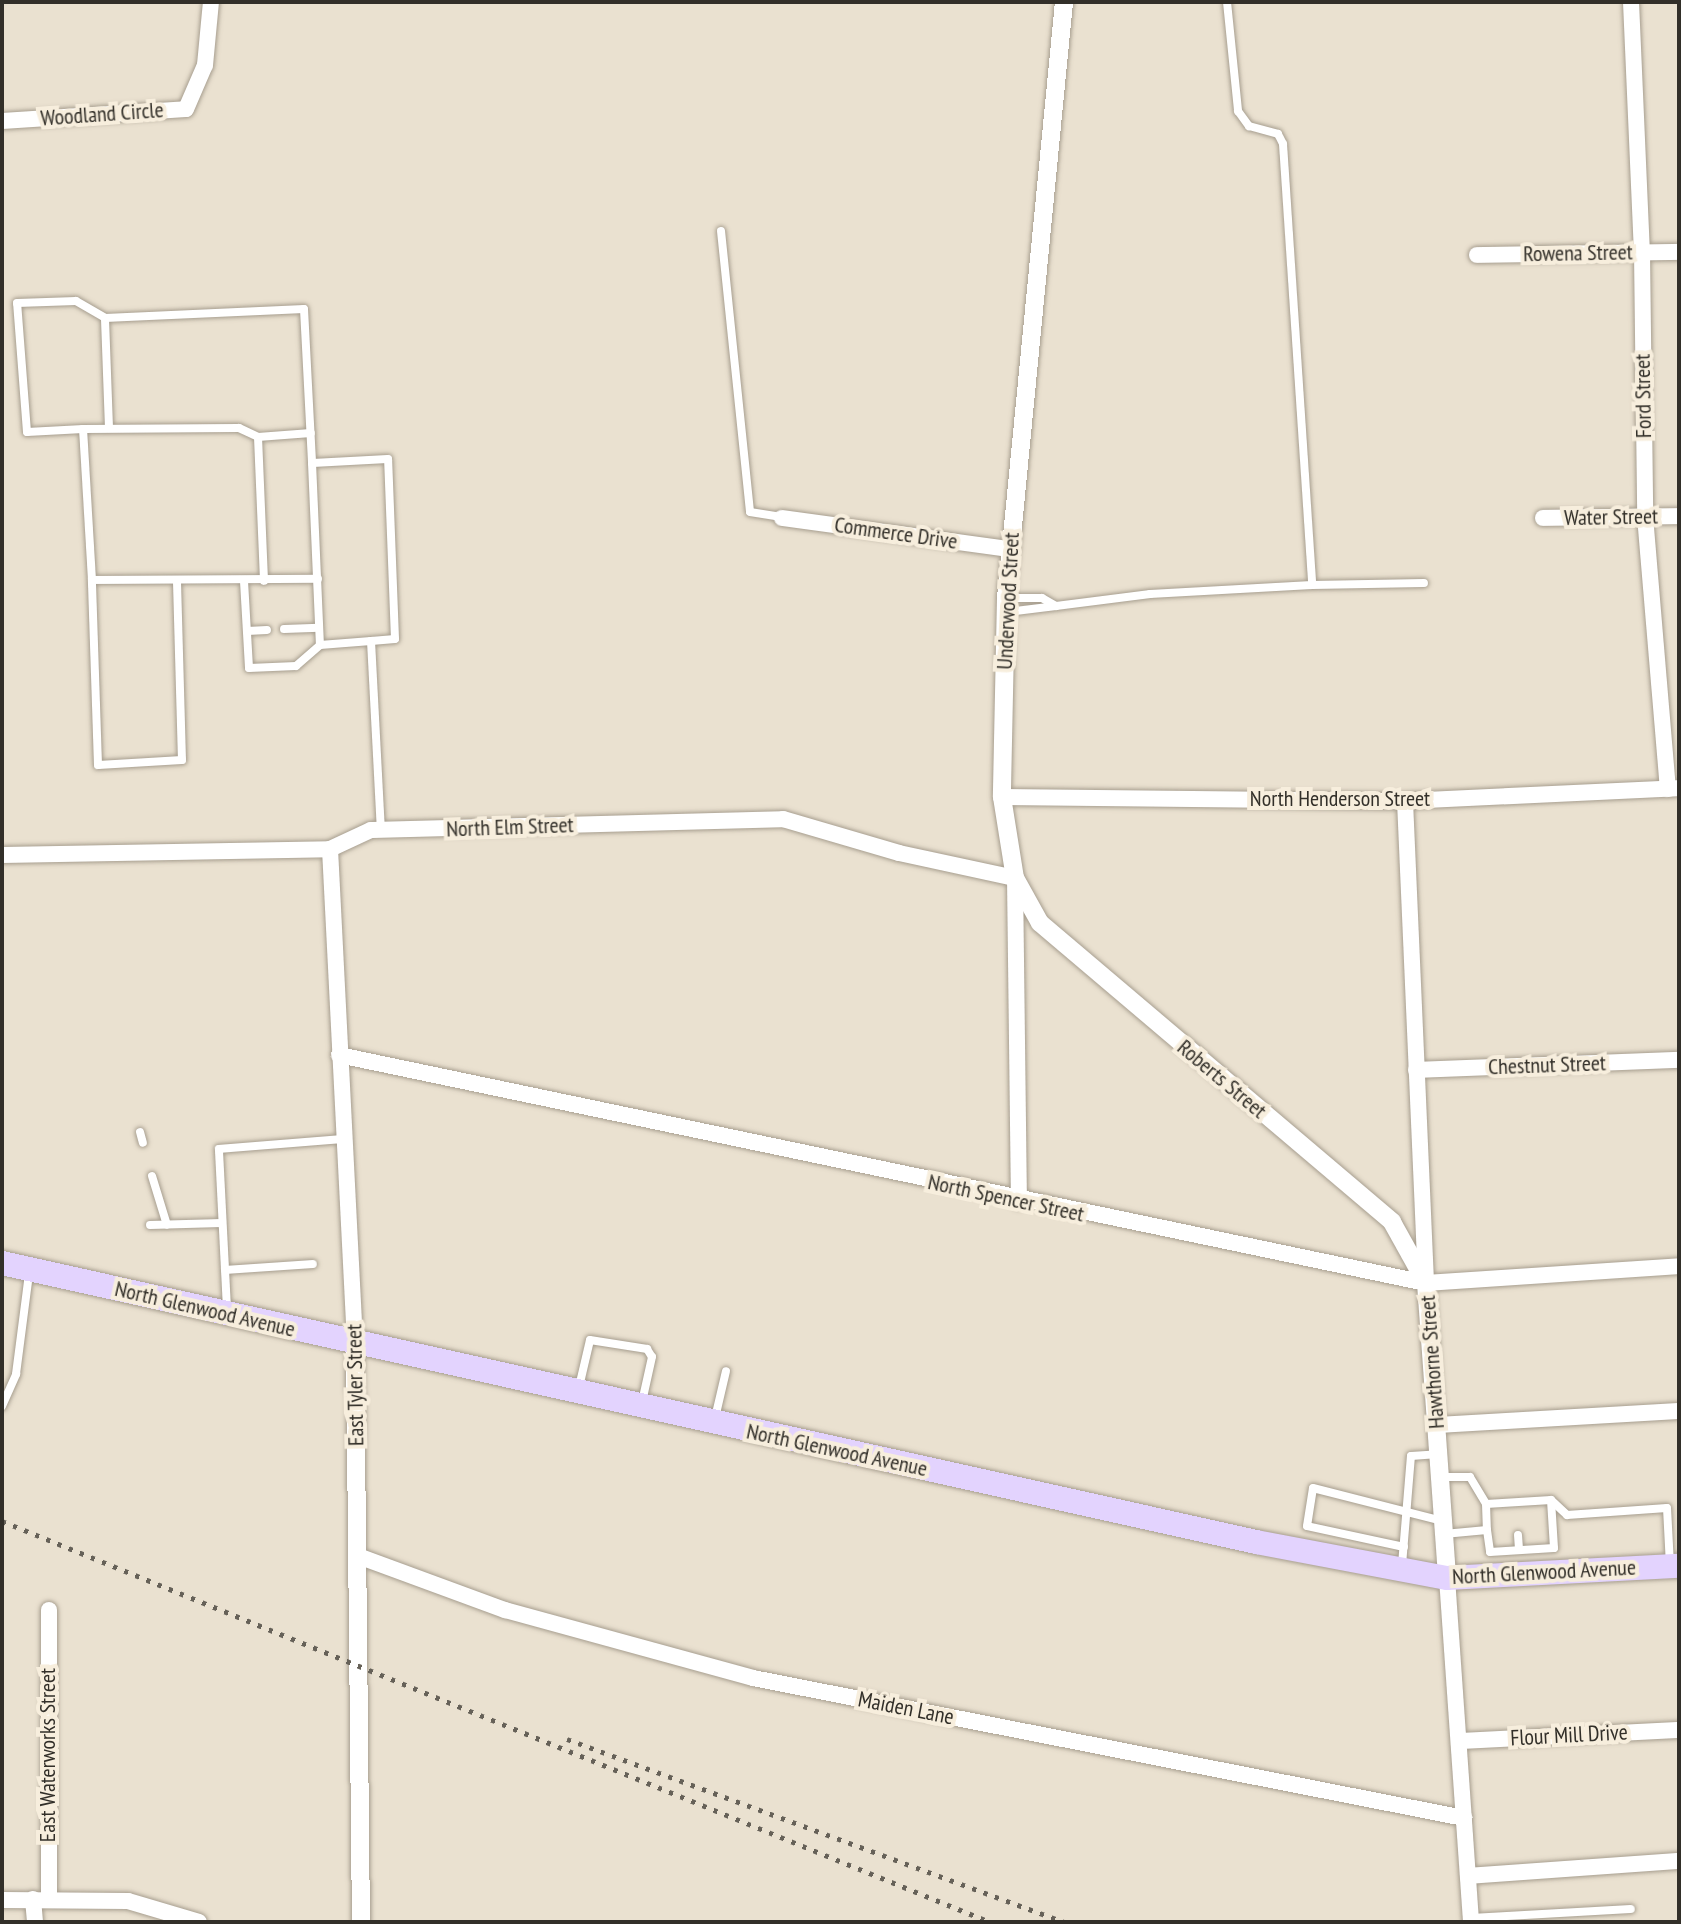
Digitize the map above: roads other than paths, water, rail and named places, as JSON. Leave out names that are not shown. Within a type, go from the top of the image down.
[{"type":"main road","name":"North Glenwood Avenue","points":[[2,1263],[355,1344],[1311,1553],[1403,1558],[1447,1578],[1502,1564],[1540,1574],[1675,1566]]},
{"type":"street","name":"Woodland Circle","points":[[2,121],[186,109],[205,65],[211,2]]},
{"type":"street","name":"Underwood Street","points":[[1019,1201],[1015,878],[1002,797],[1006,605],[1064,2]]},
{"type":"street","name":"Ford Street","points":[[1631,2],[1642,252],[1645,516],[1674,789]]},
{"type":"street","name":"Rowena Street","points":[[1477,255],[1679,252]]},
{"type":"street","name":"Water Street","points":[[1543,518],[1679,516]]},
{"type":"street","name":"Commerce Drive","points":[[782,518],[1009,549]]},
{"type":"street","name":"North Henderson Street","points":[[1002,797],[1405,801],[1674,789]]},
{"type":"street","name":"Hawthorne Street","points":[[1405,801],[1426,1283],[1471,1920]]},
{"type":"street","name":"North Elm Street","points":[[2,855],[330,849],[381,830],[783,819],[899,853],[1015,878]]},
{"type":"street","name":"East Tyler Street","points":[[330,849],[342,1139],[355,1344],[358,1556],[355,1665],[361,1922]]},
{"type":"street","name":"Roberts Street","points":[[1015,878],[1040,923],[1392,1222],[1426,1283]]},
{"type":"street","name":"North Spencer Street","points":[[339,1055],[1019,1201],[1426,1283],[1679,1266]]},
{"type":"street","name":"Chestnut Street","points":[[1416,1070],[1679,1060]]},
{"type":"street","points":[[1437,1425],[1679,1411]]},
{"type":"street","name":"Maiden Lane","points":[[358,1556],[505,1610],[753,1678],[1464,1818]]},
{"type":"street","name":"East Waterworks Street","points":[[35,1922],[41,1900],[49,1610]]},
{"type":"street","name":"Flour Mill Drive","points":[[1459,1741],[1679,1730]]},
{"type":"street","points":[[1468,1876],[1679,1861]]},
{"type":"street","points":[[2,1900],[128,1901],[199,1922]]},
{"type":"lane","points":[[1227,2],[1238,111],[1249,126],[1278,134],[1283,144],[1312,585]]},
{"type":"lane","points":[[721,231],[750,512],[782,518]]},
{"type":"lane","points":[[311,433],[258,437],[239,428],[109,428],[27,432],[17,303],[76,301],[105,318],[304,309],[311,433],[318,579],[320,645]]},
{"type":"lane","points":[[105,318],[109,428]]},
{"type":"lane","points":[[83,429],[98,765],[182,760],[177,582]]},
{"type":"lane","points":[[258,437],[264,581]]},
{"type":"lane","points":[[244,581],[249,668],[296,666],[320,645],[395,639],[388,459],[312,463]]},
{"type":"lane","points":[[92,580],[148,577],[177,582],[318,579]]},
{"type":"lane","points":[[1006,605],[1056,606],[1150,594],[1312,585],[1424,583]]},
{"type":"lane","points":[[1006,605],[1042,598],[1056,606]]},
{"type":"lane","points":[[284,629],[319,628]]},
{"type":"lane","points":[[247,631],[267,630]]},
{"type":"lane","points":[[371,641],[381,830]]},
{"type":"lane","points":[[140,1132],[143,1143]]},
{"type":"lane","points":[[227,1313],[219,1149],[342,1139]]},
{"type":"lane","points":[[152,1176],[167,1225]]},
{"type":"lane","points":[[150,1225],[222,1223]]},
{"type":"lane","points":[[225,1270],[313,1264]]},
{"type":"lane","points":[[2,1406],[16,1374],[30,1269]]},
{"type":"lane","points":[[577,1393],[590,1340],[611,1341],[647,1349],[652,1357],[641,1407]]},
{"type":"lane","points":[[714,1423],[726,1371]]},
{"type":"lane","points":[[1403,1558],[1411,1456],[1438,1454]]},
{"type":"lane","points":[[1440,1477],[1470,1477],[1486,1504],[1490,1552],[1502,1564],[1519,1550],[1554,1548],[1551,1500]]},
{"type":"lane","points":[[1403,1558],[1380,1537],[1353,1537],[1307,1526],[1313,1488],[1360,1502],[1407,1510],[1444,1528],[1487,1530]]},
{"type":"lane","points":[[1486,1504],[1516,1506],[1551,1500]]},
{"type":"lane","points":[[1551,1500],[1567,1515],[1667,1508],[1675,1566]]},
{"type":"lane","points":[[1329,1532],[1330,1521]]},
{"type":"lane","points":[[1353,1537],[1355,1526]]},
{"type":"lane","points":[[1311,1553],[1317,1529]]},
{"type":"lane","points":[[1518,1535],[1519,1550]]},
{"type":"lane","points":[[1539,1549],[1540,1574]]},
{"type":"lane","points":[[1471,1920],[1631,1909]]},
{"type":"railway","points":[[2,1521],[990,1922]]},
{"type":"railway","points":[[567,1739],[1064,1922]]}]
